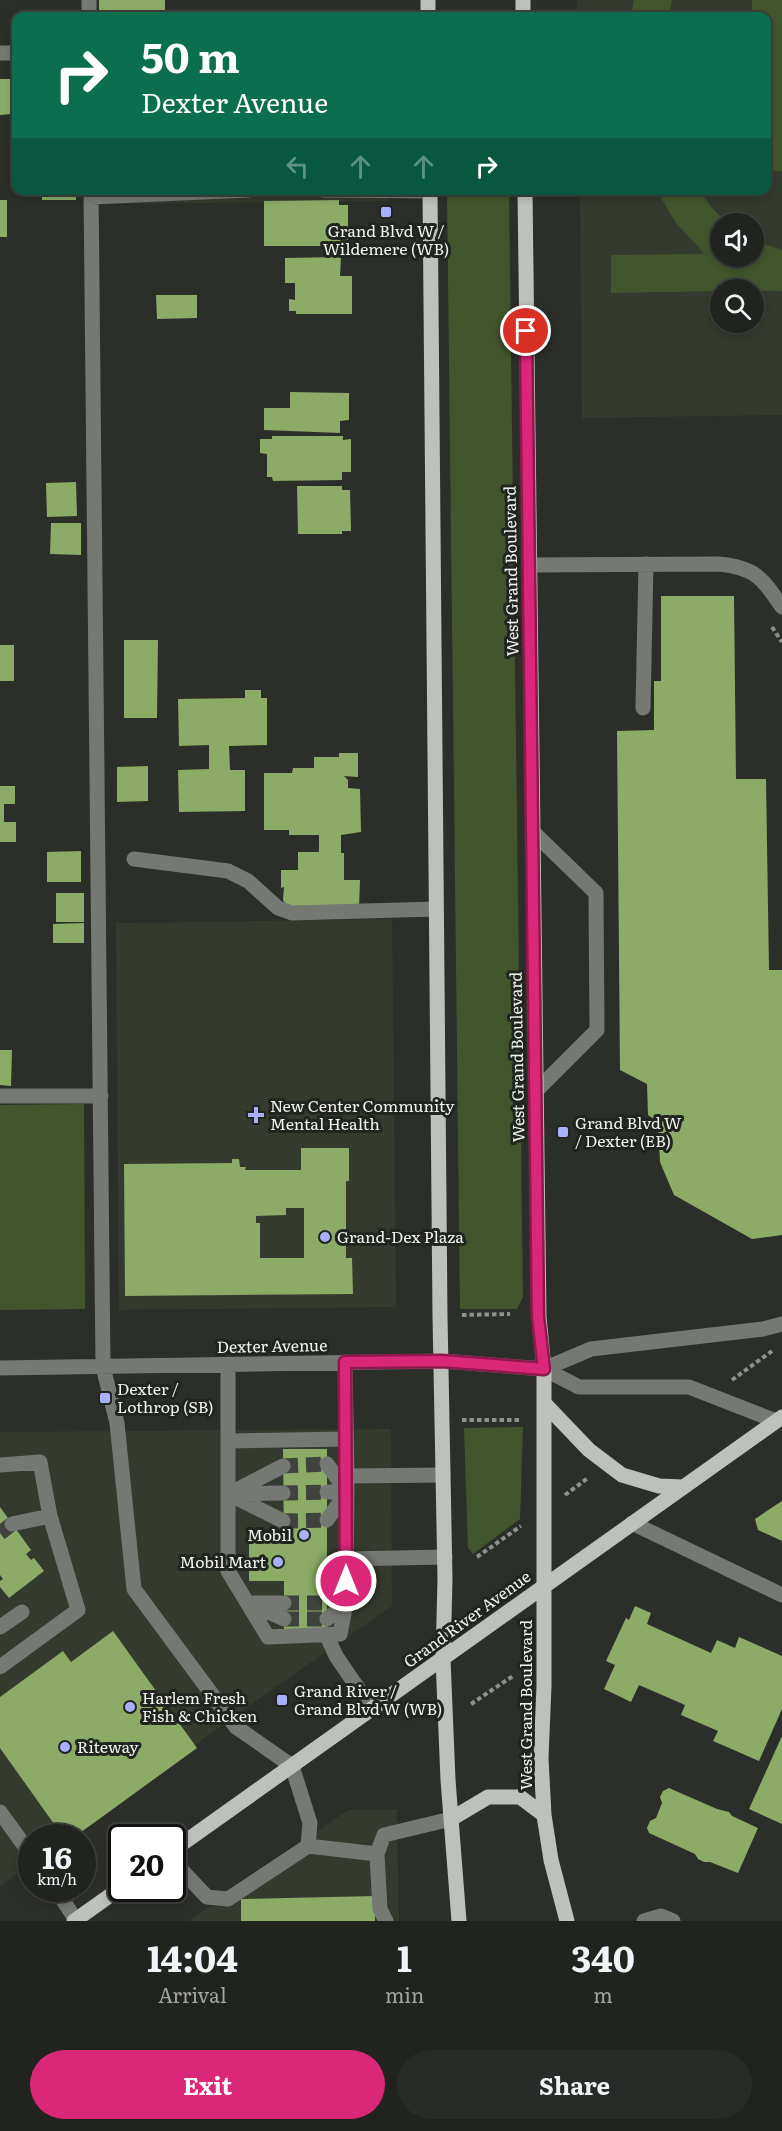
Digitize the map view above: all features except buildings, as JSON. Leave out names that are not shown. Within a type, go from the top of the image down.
[{"type":"main road","points":[[430,195],[436,909],[445,1557],[443,1659],[459,1921]]},
{"type":"main road","name":"West Grand Boulevard","points":[[525,195],[538,1317],[544,1369],[544,1686],[541,1758],[544,1815],[551,1860],[567,1921]]},
{"type":"main road","points":[[544,1403],[589,1450],[622,1475],[659,1486],[683,1487]]},
{"type":"main road","name":"Grand River Avenue","points":[[186,1841],[779,1419]]},
{"type":"main road","points":[[451,1819],[488,1797],[520,1797],[544,1815]]},
{"type":"main road","points":[[75,1920],[108,1897]]},
{"type":"street","points":[[91,195],[103,1367],[117,1423],[134,1590],[236,1727],[292,1766],[310,1823],[308,1846]]},
{"type":"street","points":[[643,708],[646,564]]},
{"type":"street","points":[[529,565],[718,564],[740,567],[754,573],[765,583],[782,607]]},
{"type":"street","points":[[533,832],[596,893],[597,1030],[536,1091]]},
{"type":"street","points":[[134,859],[228,870],[248,880],[278,908],[292,913],[372,913],[436,909]]},
{"type":"street","points":[[0,1096],[101,1096]]},
{"type":"street","name":"Dexter Avenue","points":[[544,1369],[591,1349],[763,1329],[782,1324]]},
{"type":"street","name":"Dexter Avenue","points":[[0,1368],[442,1361],[544,1369],[579,1387],[688,1387],[779,1419]]},
{"type":"street","points":[[327,1619],[340,1634],[346,1604],[345,1362]]},
{"type":"street","points":[[228,1365],[228,1571],[268,1637],[327,1619],[346,1604]]},
{"type":"street","points":[[229,1441],[346,1439]]},
{"type":"street","points":[[0,1465],[40,1462],[50,1516],[78,1610],[0,1667]]},
{"type":"street","points":[[327,1464],[347,1484]]},
{"type":"street","points":[[229,1494],[283,1466]]},
{"type":"street","points":[[327,1492],[347,1484],[443,1474]]},
{"type":"street","points":[[327,1520],[347,1484]]},
{"type":"street","points":[[229,1494],[283,1493]]},
{"type":"street","points":[[229,1494],[283,1521]]},
{"type":"street","points":[[12,1524],[50,1516]]},
{"type":"street","points":[[632,1523],[782,1595]]},
{"type":"street","points":[[346,1559],[445,1557]]},
{"type":"street","points":[[248,1604],[284,1603]]},
{"type":"street","points":[[248,1604],[284,1619]]},
{"type":"street","points":[[0,1627],[22,1612]]},
{"type":"street","points":[[327,1619],[336,1656],[372,1709]]},
{"type":"street","points":[[0,1812],[18,1837]]},
{"type":"street","points":[[386,1921],[380,1910],[377,1854],[384,1835],[451,1819]]},
{"type":"street","points":[[186,1875],[207,1897],[228,1899],[308,1846],[377,1854]]},
{"type":"street","points":[[64,1902],[75,1920]]},
{"type":"street","points":[[644,1921],[661,1916],[673,1921]]},
{"type":"path","points":[[770,625],[782,642]]},
{"type":"path","points":[[455,1315],[510,1314]]},
{"type":"path","points":[[732,1380],[774,1350]]},
{"type":"path","points":[[456,1420],[520,1420]]},
{"type":"path","points":[[564,1495],[589,1477]]},
{"type":"path","points":[[477,1557],[521,1526]]},
{"type":"path","points":[[471,1704],[513,1676]]},
{"type":"shaded area","points":[[577,0],[782,0],[782,415],[582,418],[580,195],[771,195],[771,12],[577,12]]},
{"type":"shaded area","points":[[107,195],[388,195],[388,201],[107,204]]},
{"type":"shaded area","name":"New Center Community Mental Health","points":[[392,919],[396,1307],[119,1310],[116,923]]},
{"type":"shaded area","points":[[391,1429],[392,1606],[85,1824],[18,1824],[18,1873],[0,1886],[0,1432]]},
{"type":"shaded area","points":[[397,1809],[399,1921],[189,1921],[348,1810]]},
{"type":"green space","points":[[634,0],[672,0],[670,12],[632,12]]},
{"type":"green space","points":[[752,0],[782,0],[782,171],[771,171],[771,12],[752,12]]},
{"type":"green space","points":[[447,195],[509,195],[523,1297],[517,1309],[460,1309]]},
{"type":"green space","points":[[659,195],[703,195],[717,213],[710,213],[710,267],[764,267],[764,244],[782,250],[782,291],[764,291],[764,279],[710,279],[710,291],[611,293],[611,255],[705,254],[676,223]]},
{"type":"green space","points":[[84,1104],[85,1309],[0,1310],[0,1105]]},
{"type":"green space","points":[[523,1427],[520,1519],[473,1554],[468,1548],[464,1428]]},
{"type":"tunnel","points":[[283,1466],[327,1464]]},
{"type":"tunnel","points":[[283,1493],[327,1492]]},
{"type":"tunnel","points":[[283,1521],[327,1520]]},
{"type":"tunnel","points":[[0,1533],[12,1524]]},
{"type":"tunnel","points":[[284,1603],[327,1603]]},
{"type":"tunnel","points":[[284,1619],[327,1619]]},
{"type":"place","name":"Grand Blvd W / Wildemere (WB)","points":[[386,212]]},
{"type":"place","name":"New Center Community Mental Health","points":[[256,1115]]},
{"type":"place","name":"Grand Blvd W / Dexter (EB)","points":[[563,1132]]},
{"type":"place","name":"Grand-Dex Plaza","points":[[325,1237]]},
{"type":"place","name":"Dexter / Lothrop (SB)","points":[[105,1398]]},
{"type":"place","name":"Mobil","points":[[304,1535]]},
{"type":"place","name":"Mobil Mart","points":[[278,1562]]},
{"type":"place","name":"Grand River / Grand Blvd W (WB)","points":[[282,1700]]},
{"type":"place","name":"Harlem Fresh Fish & Chicken","points":[[130,1707]]},
{"type":"place","name":"Riteway","points":[[65,1747]]},
{"type":"route","points":[[346,1581],[345,1362],[442,1361],[544,1369],[538,1317],[526,331]]}]
